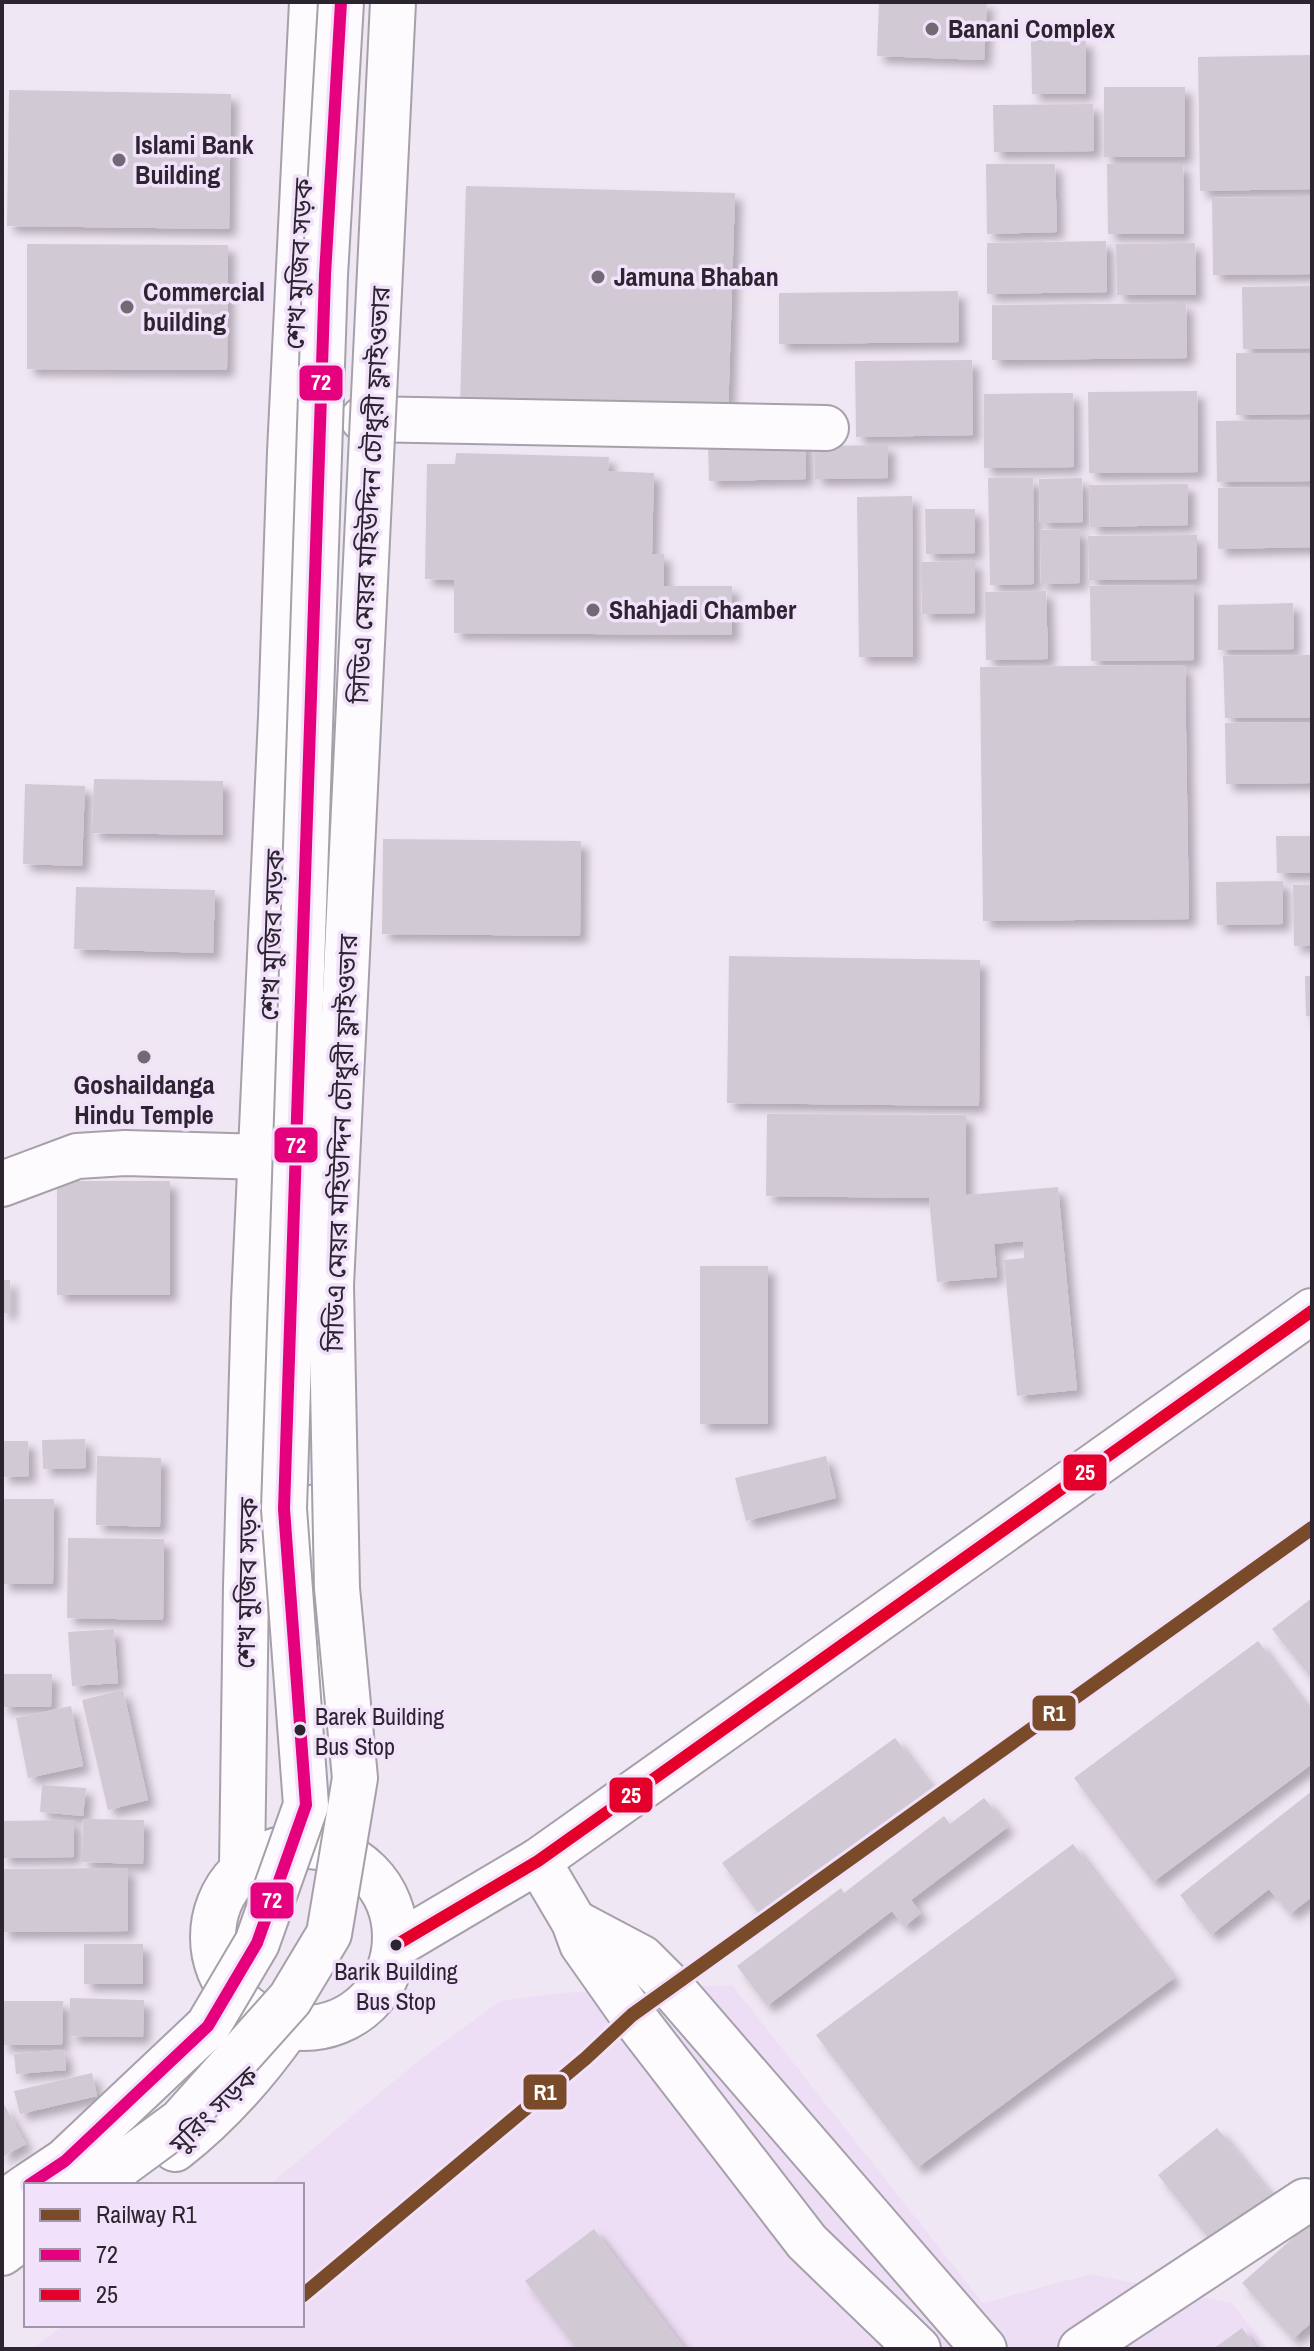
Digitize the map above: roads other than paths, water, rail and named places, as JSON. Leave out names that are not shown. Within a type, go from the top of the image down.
[{"type":"main road","name":"শেখ মুজিব সড়ক","points":[[242,1868],[247,1554],[261,1157],[312,2]]},
{"type":"main road","points":[[32,2183],[65,2161],[208,2026],[257,1943],[306,1805],[284,1509],[324,291],[341,2]]},
{"type":"main road","points":[[345,1855],[314,1591],[319,1306],[387,2]]},
{"type":"main road","name":"সিডিএ মেয়র মহিউদ্দিন চৌধুরী ফ্লাইওভার","points":[[97,2183],[181,2121],[290,1999],[329,1934],[355,1778],[337,1588],[331,1285],[393,2]]},
{"type":"main road","points":[[363,419],[826,428]]},
{"type":"main road","points":[[2,1184],[77,1156],[125,1153],[261,1157]]},
{"type":"main road","points":[[396,1945],[538,1861],[1312,1311]]},
{"type":"main road","points":[[291,1846],[319,1846],[345,1855],[368,1870],[384,1893],[394,1918],[396,1945],[389,1972],[375,1995],[354,2014],[330,2025],[302,2029],[275,2024],[250,2012],[230,1993],[217,1969],[212,1943],[214,1915],[224,1890],[242,1868],[265,1854],[291,1846]]},
{"type":"main road","points":[[538,1861],[574,1922],[582,1944],[632,2015],[807,2242],[918,2349]]},
{"type":"main road","points":[[574,1922],[642,1958],[671,1987],[984,2349]]},
{"type":"main road","name":"মুরিং সড়ক","points":[[132,2183],[226,2105],[261,2067],[289,2026]]},
{"type":"main road","points":[[2,2204],[24,2189]]},
{"type":"main road","points":[[1081,2349],[1305,2201]]},
{"type":"main road","points":[[2,2253],[24,2236]]},
{"type":"main road","points":[[2,2278],[24,2262]]},
{"type":"rail line","name":"R1","points":[[304,2294],[586,2058],[632,2015],[1312,1528]]},
{"type":"place","name":"Banani Complex","points":[[932,29]]},
{"type":"place","name":"Islami Bank Building","points":[[119,160]]},
{"type":"place","name":"Jamuna Bhaban","points":[[598,277]]},
{"type":"place","name":"Commercial building","points":[[127,307]]},
{"type":"place","name":"Shahjadi Chamber","points":[[593,610]]},
{"type":"place","name":"Goshaildanga Hindu Temple","points":[[144,1057]]},
{"type":"place","name":"Barek Building Bus Stop","points":[[300,1730]]},
{"type":"place","name":"Barik Building Bus Stop","points":[[396,1945]]}]
